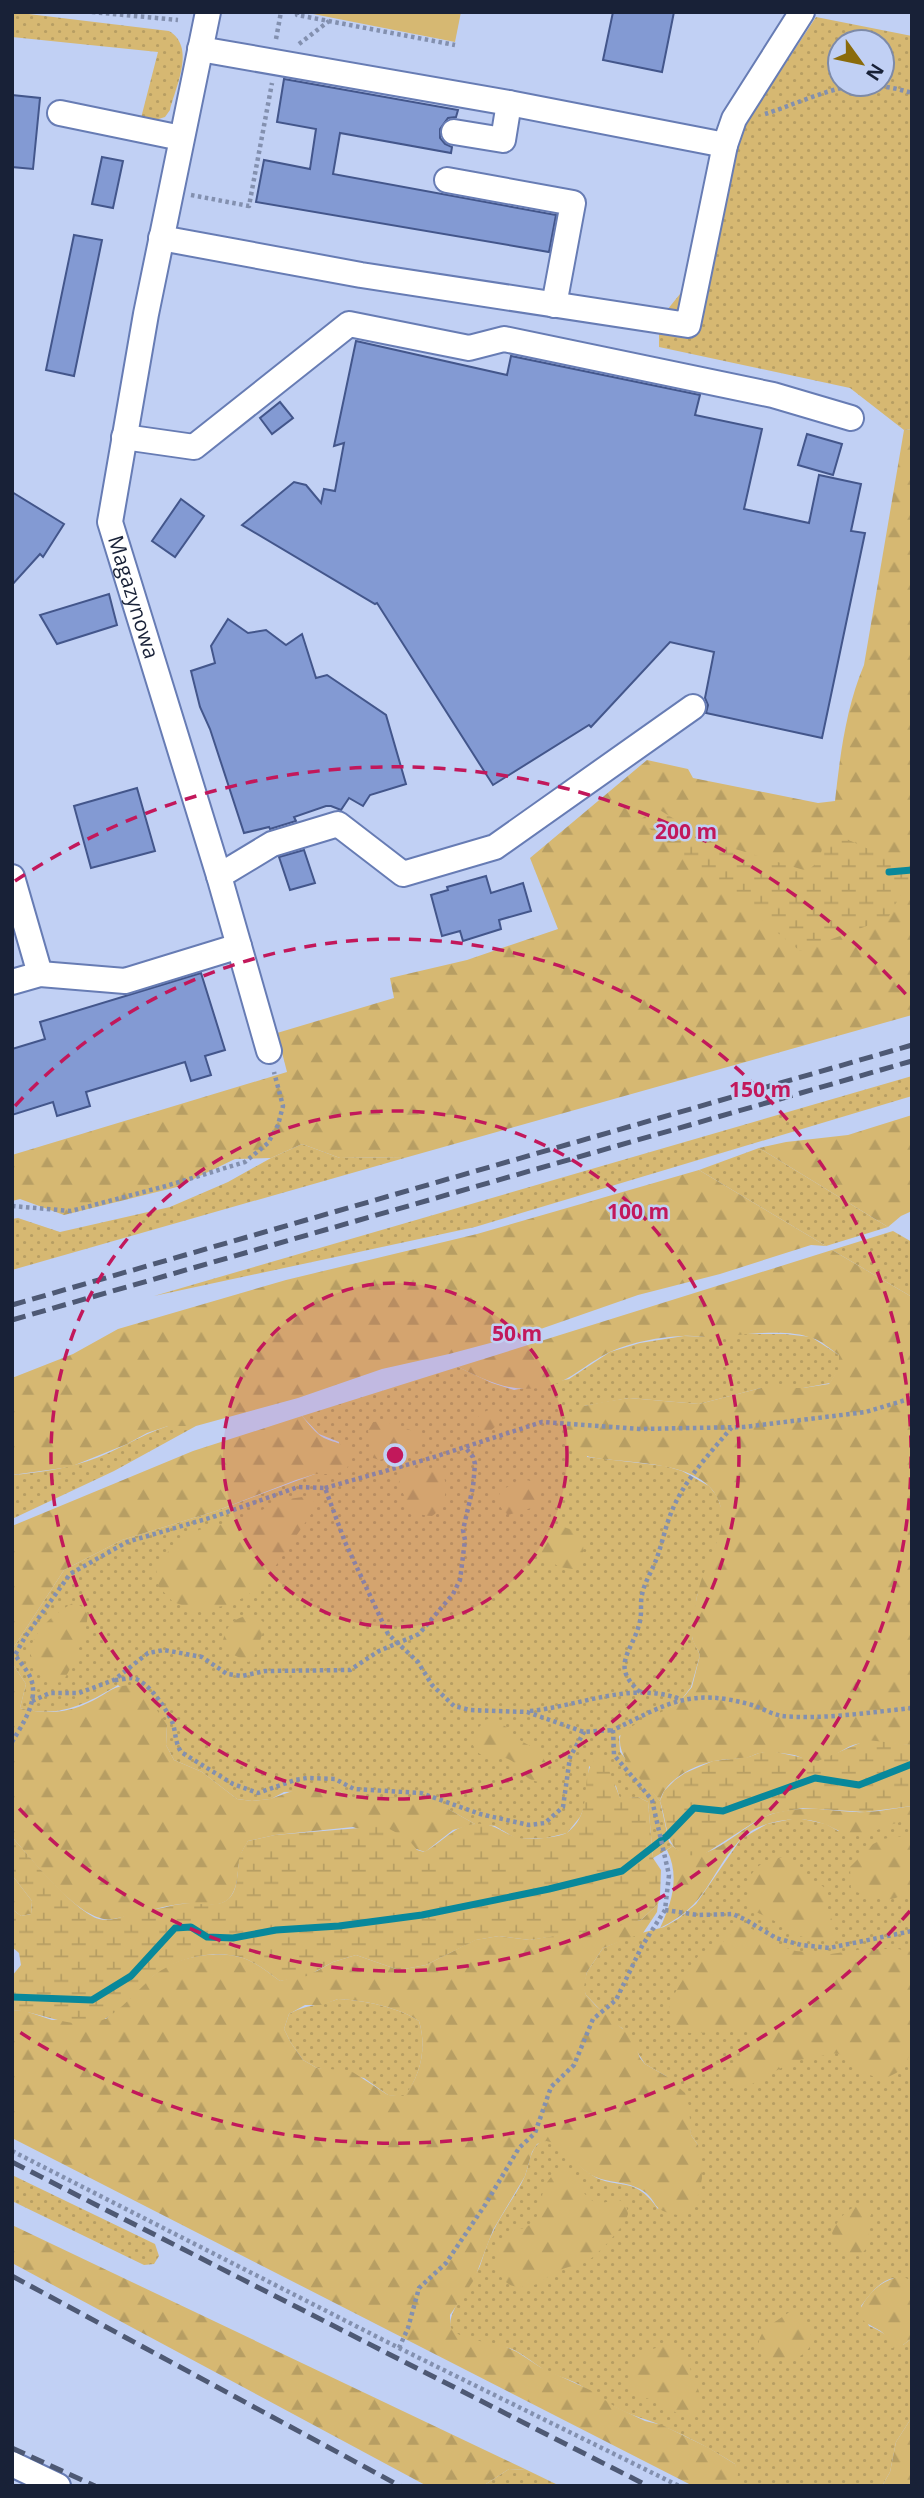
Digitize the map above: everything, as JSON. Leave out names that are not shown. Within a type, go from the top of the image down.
[{"type":"lane","name":"Magazynowa","points":[[208,12],[161,238],[110,522],[219,876],[269,1051]]},
{"type":"lane","points":[[161,238],[361,275],[688,325],[728,135],[802,12]]},
{"type":"lane","points":[[200,49],[509,103],[728,135]]},
{"type":"lane","points":[[454,132],[503,140],[509,103]]},
{"type":"lane","points":[[60,113],[181,138]]},
{"type":"lane","points":[[447,180],[573,203],[554,304]]},
{"type":"lane","points":[[124,437],[194,447],[349,324],[469,348],[504,339],[773,395],[851,418]]},
{"type":"lane","points":[[219,876],[272,844],[338,824],[403,874],[495,847],[693,707]]},
{"type":"lane","points":[[12,877],[40,974]]},
{"type":"lane","points":[[12,982],[40,974],[125,981],[239,946]]},
{"type":"lane","points":[[12,2464],[58,2486]]},
{"type":"path","points":[[92,12],[178,20]]},
{"type":"path","points":[[297,12],[297,15],[455,45]]},
{"type":"path","points":[[187,194],[249,206],[275,63],[328,21]]},
{"type":"path","points":[[728,135],[837,90],[859,85],[894,88],[912,93]]},
{"type":"path","points":[[12,1206],[71,1211],[245,1162],[268,1143],[278,1125],[283,1106],[269,1051]]},
{"type":"path","points":[[12,1742],[27,1717],[32,1700],[32,1679],[15,1655],[25,1637],[69,1574],[127,1542],[216,1516],[298,1486],[325,1488],[542,1422],[639,1429],[732,1427],[866,1412],[912,1398]]},
{"type":"path","points":[[640,1692],[632,1685],[624,1666],[626,1654],[641,1620],[642,1595],[680,1495],[732,1427]]},
{"type":"path","points":[[114,1680],[148,1653],[164,1650],[202,1657],[227,1674],[242,1676],[265,1671],[350,1670],[379,1651],[419,1634],[453,1594],[460,1580],[465,1540],[463,1530],[473,1487],[475,1464],[465,1447]]},
{"type":"path","points":[[325,1488],[350,1554],[388,1634],[418,1662],[432,1685],[454,1706],[470,1710],[527,1712],[640,1692],[666,1694],[681,1699]]},
{"type":"path","points":[[32,1700],[50,1693],[79,1693],[114,1680],[134,1678],[158,1699],[172,1721],[176,1744],[181,1752],[244,1790],[258,1793],[295,1780],[335,1779],[354,1789],[421,1793],[520,1825],[545,1823],[563,1807],[570,1756],[584,1732]]},
{"type":"path","points":[[527,1712],[584,1732],[613,1730],[681,1699],[694,1697],[753,1705],[768,1713],[784,1716],[835,1715],[912,1708]]},
{"type":"path","points":[[399,2348],[408,2328],[419,2288],[446,2263],[519,2148],[535,2133],[551,2087],[574,2065],[593,2019],[617,2000],[642,1946],[665,1910],[668,1875],[652,1800],[614,1755],[613,1730]]},
{"type":"path","points":[[665,1910],[733,1914],[776,1938],[801,1945],[828,1948],[912,1931]]},
{"type":"path","points":[[12,2151],[399,2348],[679,2486]]},
{"type":"green space","points":[[12,12],[169,31],[177,38],[183,57],[170,110],[165,117],[149,122],[141,118],[158,52],[12,37]]},
{"type":"green space","points":[[303,12],[461,12],[455,42]]},
{"type":"green space","points":[[816,17],[872,28],[826,28],[826,98],[896,98],[896,33],[912,36],[912,429],[904,430],[850,388],[659,347],[659,320],[705,263],[736,139]]},
{"type":"green space","points":[[912,429],[912,1015],[408,1157],[340,1158],[302,1144],[271,1158],[235,1159],[177,1187],[64,1215],[20,1199],[12,1201],[12,1155],[287,1072],[277,1033],[394,998],[390,978],[467,960],[558,929],[530,858],[647,760],[688,769],[693,778],[818,803],[835,801],[848,715],[864,665],[904,430]]},
{"type":"green space","points":[[658,809],[712,842],[807,871],[818,862],[824,843],[840,836],[912,869],[912,874],[888,918],[800,951],[639,820]]},
{"type":"green space","points":[[912,1076],[912,1096],[475,1227],[154,1296]]},
{"type":"green space","points":[[912,1115],[912,1211],[888,1227],[759,1148],[848,1135]]},
{"type":"green space","points":[[302,1144],[340,1158],[408,1157],[12,1270],[12,1219],[18,1218],[60,1232],[170,1207],[228,1182]]},
{"type":"green space","points":[[759,1148],[888,1227],[826,1246],[699,1170]]},
{"type":"green space","points":[[699,1170],[826,1246],[811,1245],[720,1274],[638,1295],[532,1332],[382,1369],[298,1398],[196,1426],[168,1426],[70,1467],[12,1475],[12,1378],[73,1354],[118,1329],[286,1280],[477,1234]]},
{"type":"green space","points":[[893,1231],[912,1242],[912,1297],[832,1250]]},
{"type":"green space","points":[[832,1250],[912,1297],[912,1745],[860,1743],[824,1760],[816,1761],[782,1753],[759,1753],[746,1758],[714,1761],[698,1766],[674,1780],[667,1786],[660,1801],[625,1759],[620,1740],[622,1731],[678,1704],[692,1687],[700,1655],[692,1636],[695,1607],[700,1584],[721,1528],[721,1507],[708,1485],[694,1476],[660,1465],[587,1456],[570,1448],[564,1434],[574,1413],[584,1406],[603,1402],[629,1398],[699,1404],[761,1388],[803,1388],[829,1384],[839,1368],[839,1355],[823,1343],[802,1335],[764,1333],[674,1337],[636,1343],[610,1352],[559,1383],[539,1388],[507,1387],[458,1367]]},
{"type":"green space","points":[[738,1334],[811,1337],[839,1355],[840,1368],[830,1383],[803,1388],[761,1388],[699,1404],[629,1398],[584,1406],[587,1457],[665,1466],[682,1471],[709,1486],[717,1496],[723,1513],[723,1527],[697,1596],[692,1638],[700,1655],[691,1687],[678,1704],[619,1736],[620,1752],[660,1801],[669,1842],[673,1846],[653,1858],[648,1802],[638,1797],[620,1799],[616,1786],[589,1766],[586,1803],[580,1817],[567,1833],[546,1838],[517,1839],[495,1826],[475,1824],[448,1809],[410,1799],[350,1798],[338,1790],[284,1792],[271,1799],[252,1801],[237,1799],[202,1772],[174,1760],[166,1745],[167,1725],[118,1685],[83,1704],[59,1711],[20,1708],[26,1684],[12,1663],[12,1650],[64,1570],[122,1540],[216,1511],[315,1474],[335,1474],[339,1442],[319,1434],[302,1416],[458,1367],[514,1390],[569,1379],[610,1352],[640,1343],[684,1336]]},
{"type":"green space","points":[[493,1408],[501,1412],[502,1421],[489,1432],[481,1432],[476,1428],[476,1419]]},
{"type":"green space","points":[[302,1416],[321,1436],[347,1449],[352,1458],[346,1470],[335,1474],[315,1474],[216,1511],[122,1540],[64,1570],[12,1650],[12,1526],[193,1451]]},
{"type":"green space","points":[[384,1421],[410,1430],[418,1436],[422,1440],[418,1450],[407,1454],[398,1453],[380,1460],[373,1458],[368,1431],[373,1422]]},
{"type":"green space","points":[[168,1426],[196,1426],[114,1471],[12,1519],[12,1475],[88,1461]]},
{"type":"green space","points":[[440,1467],[446,1486],[444,1500],[432,1516],[418,1513],[410,1506],[398,1485],[401,1475],[410,1471]]},
{"type":"green space","points":[[520,1479],[531,1481],[538,1486],[538,1506],[508,1515],[501,1508],[498,1497],[501,1491]]},
{"type":"green space","points":[[309,1496],[316,1507],[264,1583],[245,1597],[224,1606],[196,1610],[173,1602],[159,1587],[156,1569],[165,1555],[182,1538],[199,1530],[246,1518],[282,1500]]},
{"type":"green space","points":[[556,1526],[572,1531],[582,1541],[582,1555],[573,1569],[559,1567],[536,1551],[541,1536]]},
{"type":"green space","points":[[73,1603],[87,1612],[83,1636],[62,1682],[55,1682],[39,1674],[30,1650],[47,1622]]},
{"type":"green space","points":[[251,1615],[264,1623],[253,1660],[248,1662],[232,1654],[223,1640],[232,1622]]},
{"type":"green space","points":[[12,1663],[26,1684],[20,1708],[38,1712],[73,1709],[116,1688],[136,1685],[167,1725],[166,1745],[174,1760],[202,1772],[237,1799],[270,1799],[304,1787],[322,1786],[338,1790],[350,1798],[432,1800],[475,1824],[453,1830],[425,1852],[353,1827],[275,1835],[248,1841],[242,1851],[236,1886],[227,1901],[214,1905],[180,1904],[113,1919],[100,1918],[72,1901],[12,1837]]},
{"type":"green space","points":[[487,1719],[505,1726],[521,1741],[538,1750],[548,1766],[539,1782],[528,1778],[508,1759],[483,1755],[474,1748],[471,1740],[475,1731]]},
{"type":"green space","points":[[867,1740],[912,1745],[912,1806],[865,1812],[803,1808],[771,1814],[703,1855],[681,1852],[670,1840],[660,1801],[664,1791],[685,1773],[713,1761],[749,1757],[771,1751],[818,1761]]},
{"type":"green space","points":[[604,1758],[620,1798],[638,1797],[648,1802],[653,1858],[661,1870],[660,1896],[658,1904],[641,1920],[530,1940],[499,1936],[476,1940],[426,1965],[399,1970],[356,1955],[333,1962],[307,1976],[280,1981],[243,1958],[205,1955],[167,1967],[119,2009],[102,2020],[90,2023],[68,2022],[12,2010],[12,1976],[21,1965],[19,1953],[12,1947],[12,1909],[21,1916],[31,1914],[32,1901],[12,1875],[12,1837],[53,1883],[78,1906],[99,1919],[111,1920],[146,1907],[156,1909],[178,1904],[221,1903],[227,1900],[235,1889],[240,1855],[248,1841],[275,1835],[384,1826],[408,1839],[417,1850],[424,1852],[454,1831],[475,1824],[491,1826],[526,1839],[558,1836],[568,1832],[576,1824],[584,1805],[590,1767],[595,1759]]},
{"type":"green space","points":[[912,1806],[912,1821],[855,1835],[803,1819],[779,1821],[757,1828],[739,1841],[728,1854],[706,1889],[689,1909],[660,1928],[673,1889],[673,1870],[667,1850],[673,1846],[685,1853],[697,1855],[710,1851],[760,1819],[784,1811],[813,1809],[868,1812]]},
{"type":"green space","points":[[797,1818],[826,1824],[838,1831],[873,1831],[898,1820],[912,1821],[912,2281],[903,2278],[889,2279],[877,2287],[861,2306],[869,2326],[903,2345],[912,2338],[912,2417],[896,2442],[890,2472],[882,2486],[735,2486],[735,2464],[710,2449],[659,2424],[621,2410],[514,2350],[466,2339],[453,2332],[450,2326],[454,2310],[480,2266],[491,2236],[525,2176],[530,2157],[540,2142],[557,2143],[596,2178],[640,2190],[658,2209],[698,2145],[691,2135],[689,2121],[666,2076],[645,2064],[622,2028],[612,2022],[586,1995],[583,1987],[587,1972],[603,1948],[634,1935],[664,1927],[696,1904],[741,1839],[767,1824]]},
{"type":"green space","points":[[904,1836],[912,1838],[912,1888],[890,1899],[875,1898],[851,1890],[850,1867],[873,1844],[883,1839]]},
{"type":"green space","points":[[784,1857],[791,1861],[800,1875],[826,1890],[828,1911],[836,1933],[832,1937],[809,1939],[800,1936],[754,1911],[748,1891],[752,1874],[764,1863]]},
{"type":"green space","points":[[12,1875],[32,1901],[31,1914],[21,1916],[12,1909]]},
{"type":"green space","points":[[658,1904],[657,1912],[643,1933],[603,1948],[587,1972],[584,1987],[586,1995],[596,2006],[632,2037],[645,2064],[666,2076],[685,2093],[689,2106],[691,2135],[698,2145],[701,2163],[699,2194],[690,2208],[679,2215],[669,2213],[658,2208],[640,2189],[588,2173],[559,2146],[546,2141],[537,2144],[525,2176],[493,2230],[474,2280],[450,2315],[450,2326],[465,2338],[504,2346],[517,2352],[540,2367],[590,2390],[614,2406],[709,2448],[735,2464],[738,2473],[735,2486],[693,2486],[12,2138],[12,2010],[25,2011],[52,2020],[106,2019],[159,1971],[188,1958],[200,1956],[243,1958],[280,1981],[317,1971],[333,1962],[356,1955],[399,1970],[426,1965],[475,1940],[499,1936],[530,1940],[641,1920]],"holes":[[[338,1999],[391,2008],[419,2021],[421,2061],[415,2080],[404,2096],[388,2095],[351,2071],[317,2068],[303,2060],[291,2043],[284,2029],[289,2014],[305,2005],[322,2005]]]},
{"type":"green space","points":[[737,1923],[742,1923],[780,1946],[796,1951],[831,1954],[864,1949],[898,1949],[912,1952],[912,2040],[904,2066],[884,2079],[861,2071],[855,2062],[837,2053],[794,2061],[743,2089],[732,2088],[727,2082],[730,2070],[751,2041],[750,2034],[731,2028],[691,2033],[674,2024],[669,2008],[698,1956],[723,1942]]},
{"type":"green space","points":[[338,1999],[380,2005],[419,2021],[421,2061],[415,2080],[404,2097],[388,2095],[364,2078],[317,2068],[303,2060],[291,2043],[284,2029],[289,2014]]},
{"type":"green space","points":[[560,2169],[567,2172],[595,2202],[619,2200],[626,2204],[626,2219],[610,2240],[586,2262],[557,2271],[537,2284],[521,2287],[508,2284],[498,2268],[497,2254],[500,2245],[514,2227],[524,2229],[533,2222],[538,2215],[545,2186]]},
{"type":"green space","points":[[12,2175],[155,2244],[159,2256],[154,2264],[144,2265],[12,2201]]},
{"type":"green space","points":[[868,2202],[873,2206],[868,2223],[867,2247],[859,2256],[847,2255],[838,2248],[832,2233],[846,2213],[855,2206]]},
{"type":"green space","points":[[12,2225],[527,2470],[509,2469],[483,2486],[427,2486],[12,2263]]},
{"type":"green space","points":[[902,2276],[912,2281],[912,2338],[903,2345],[889,2349],[886,2336],[858,2315],[875,2290],[887,2281]]},
{"type":"green space","points":[[791,2311],[798,2313],[811,2329],[809,2348],[791,2359],[770,2358],[759,2346],[760,2337],[768,2327]]},
{"type":"green space","points":[[676,2346],[688,2357],[701,2404],[700,2412],[694,2418],[681,2415],[641,2395],[632,2387],[630,2372],[633,2360],[649,2350]]},
{"type":"green space","points":[[912,2417],[912,2486],[882,2486],[890,2472],[896,2442]]},
{"type":"green space","points":[[509,2469],[527,2470],[560,2486],[483,2486]]},
{"type":"building","points":[[613,12],[674,12],[662,72],[603,60]]},
{"type":"building","points":[[284,79],[458,110],[456,117],[448,118],[440,129],[440,138],[452,147],[451,153],[340,133],[333,174],[556,215],[549,252],[256,202],[264,160],[310,169],[316,129],[277,122]]},
{"type":"building","points":[[12,95],[40,98],[33,169],[12,167]]},
{"type":"building","points":[[102,157],[123,161],[113,208],[92,204]]},
{"type":"building","points":[[74,235],[102,240],[74,376],[46,370]]},
{"type":"building","points":[[356,341],[507,375],[511,356],[700,395],[695,415],[762,429],[744,509],[809,523],[819,475],[861,484],[851,531],[865,533],[822,738],[706,713],[708,705],[705,698],[714,652],[670,642],[591,727],[589,725],[493,785],[377,603],[242,525],[294,482],[306,485],[321,503],[324,489],[335,491],[344,443],[334,446]]},
{"type":"building","points":[[280,402],[293,418],[272,434],[260,418]]},
{"type":"building","points":[[807,434],[842,444],[833,475],[798,465]]},
{"type":"building","points":[[12,492],[64,524],[43,557],[40,554],[12,585]]},
{"type":"building","points":[[181,499],[204,516],[175,557],[152,541]]},
{"type":"building","points":[[109,594],[117,625],[57,644],[40,615]]},
{"type":"building","points":[[228,619],[248,633],[266,630],[286,645],[302,634],[316,678],[327,675],[386,715],[406,784],[370,795],[363,806],[349,798],[341,810],[326,806],[294,817],[296,821],[244,833],[210,729],[200,707],[191,671],[215,663],[211,646]]},
{"type":"building","points":[[137,788],[155,851],[91,868],[74,806]]},
{"type":"building","points":[[304,850],[315,883],[290,890],[279,857]]},
{"type":"building","points":[[486,876],[491,893],[523,883],[531,911],[499,920],[501,929],[463,941],[460,931],[442,936],[431,895],[448,890],[447,887]]},
{"type":"building","points":[[201,973],[225,1050],[205,1056],[211,1075],[191,1081],[185,1062],[86,1092],[90,1106],[57,1116],[53,1102],[12,1115],[12,1049],[45,1039],[40,1022]]},
{"type":"waterway","points":[[889,872],[912,870]]},
{"type":"waterway","points":[[12,1997],[92,2000],[131,1976],[175,1928],[191,1927],[207,1937],[233,1938],[276,1930],[339,1926],[422,1915],[622,1871],[667,1836],[694,1808],[723,1811],[815,1778],[859,1785],[912,1764]]},
{"type":"railway","points":[[12,1305],[912,1045]]},
{"type":"railway","points":[[12,1320],[912,1061]]},
{"type":"railway","points":[[12,2162],[648,2486]]},
{"type":"railway","points":[[12,2276],[400,2486]]},
{"type":"railway","points":[[12,2448],[95,2486]]}]
